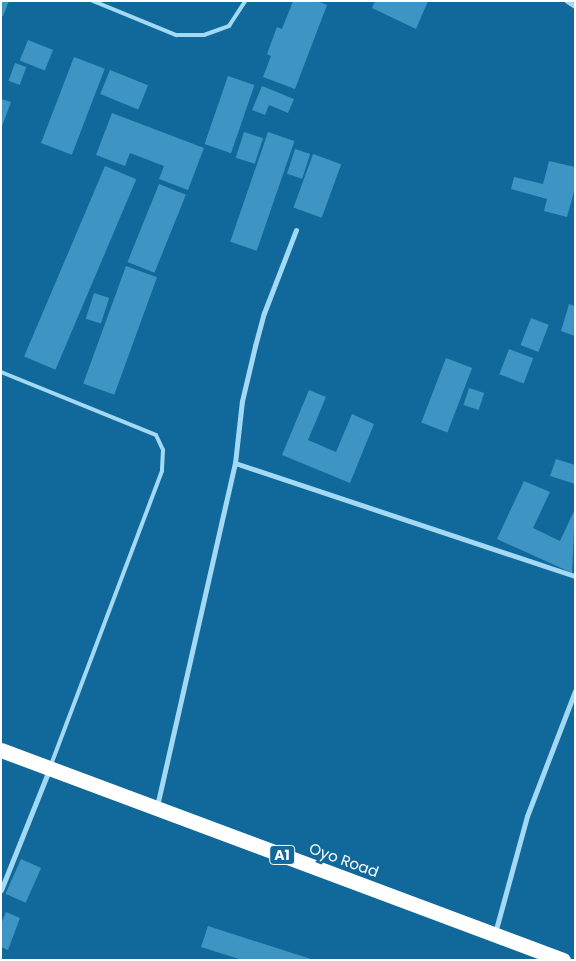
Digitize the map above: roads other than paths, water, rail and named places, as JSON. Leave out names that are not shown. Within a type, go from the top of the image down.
[{"type":"highway","name":"Oyo Road","points":[[1,750],[51,766],[156,809],[563,960]]},
{"type":"street","points":[[567,1],[575,6]]},
{"type":"street","points":[[156,809],[235,463],[242,401],[255,346],[264,313],[296,230]]},
{"type":"street","points":[[235,463],[575,576]]},
{"type":"street","points":[[495,934],[527,816],[575,691]]},
{"type":"street","points":[[1,890],[51,766]]},
{"type":"lane","points":[[93,1],[176,35],[204,35],[229,26],[245,1]]},
{"type":"lane","points":[[1,372],[156,435],[163,450],[162,471],[51,766]]}]
